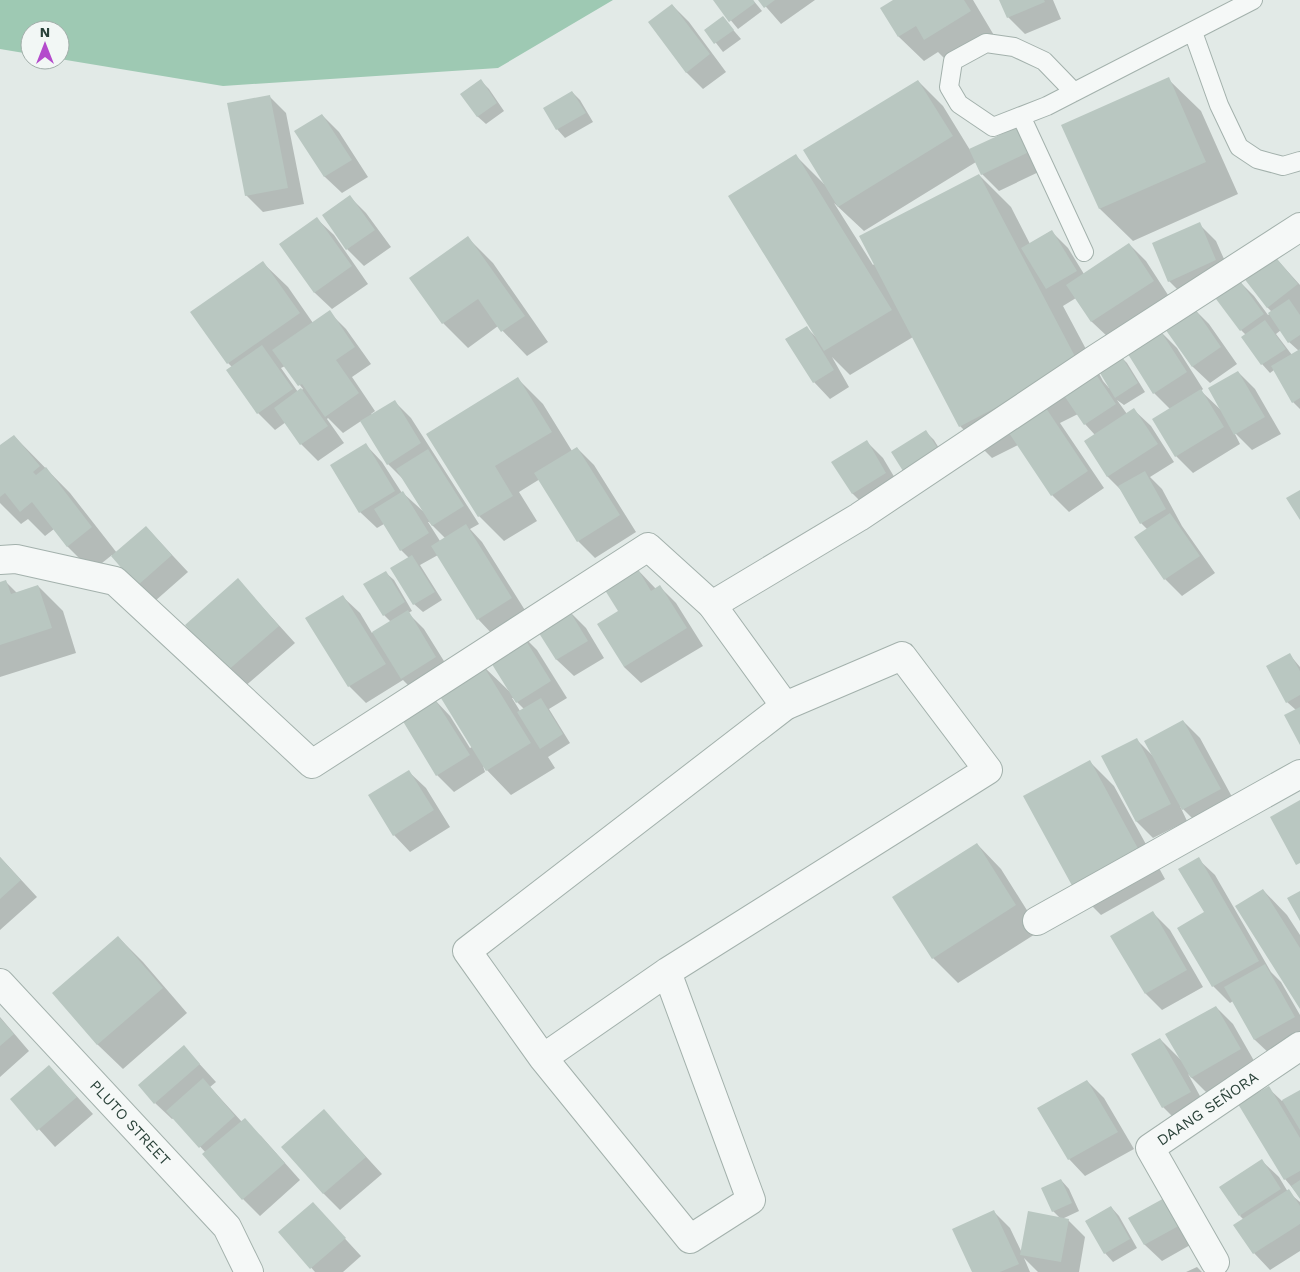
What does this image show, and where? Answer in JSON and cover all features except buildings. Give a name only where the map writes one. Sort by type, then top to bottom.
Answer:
[{"type":"street","points":[[712,605],[859,517],[1094,360],[1300,227]]},
{"type":"street","points":[[0,560],[16,559],[115,581],[312,764],[648,547],[712,605],[786,706]]},
{"type":"street","points":[[543,1058],[667,972],[988,770],[902,656],[786,706],[467,951],[543,1058],[690,1239],[751,1200],[667,972]]},
{"type":"street","points":[[1037,921],[1300,774]]},
{"type":"street","name":"PLUTO STREET","points":[[0,983],[227,1227],[249,1272]]},
{"type":"street","name":"DAANG SEÑORA","points":[[1215,1262],[1150,1148],[1300,1046]]},
{"type":"lane","points":[[1074,92],[1044,62],[1014,47],[986,43],[953,61],[949,87],[959,104],[993,127],[1047,106],[1253,0]]},
{"type":"lane","points":[[1193,32],[1220,106],[1239,147],[1257,159],[1283,166],[1300,161]]},
{"type":"lane","points":[[1021,116],[1084,252]]},
{"type":"shaded area","points":[[0,0],[613,0],[498,68],[223,86],[70,61],[70,20],[20,20],[20,52],[0,49]]}]
